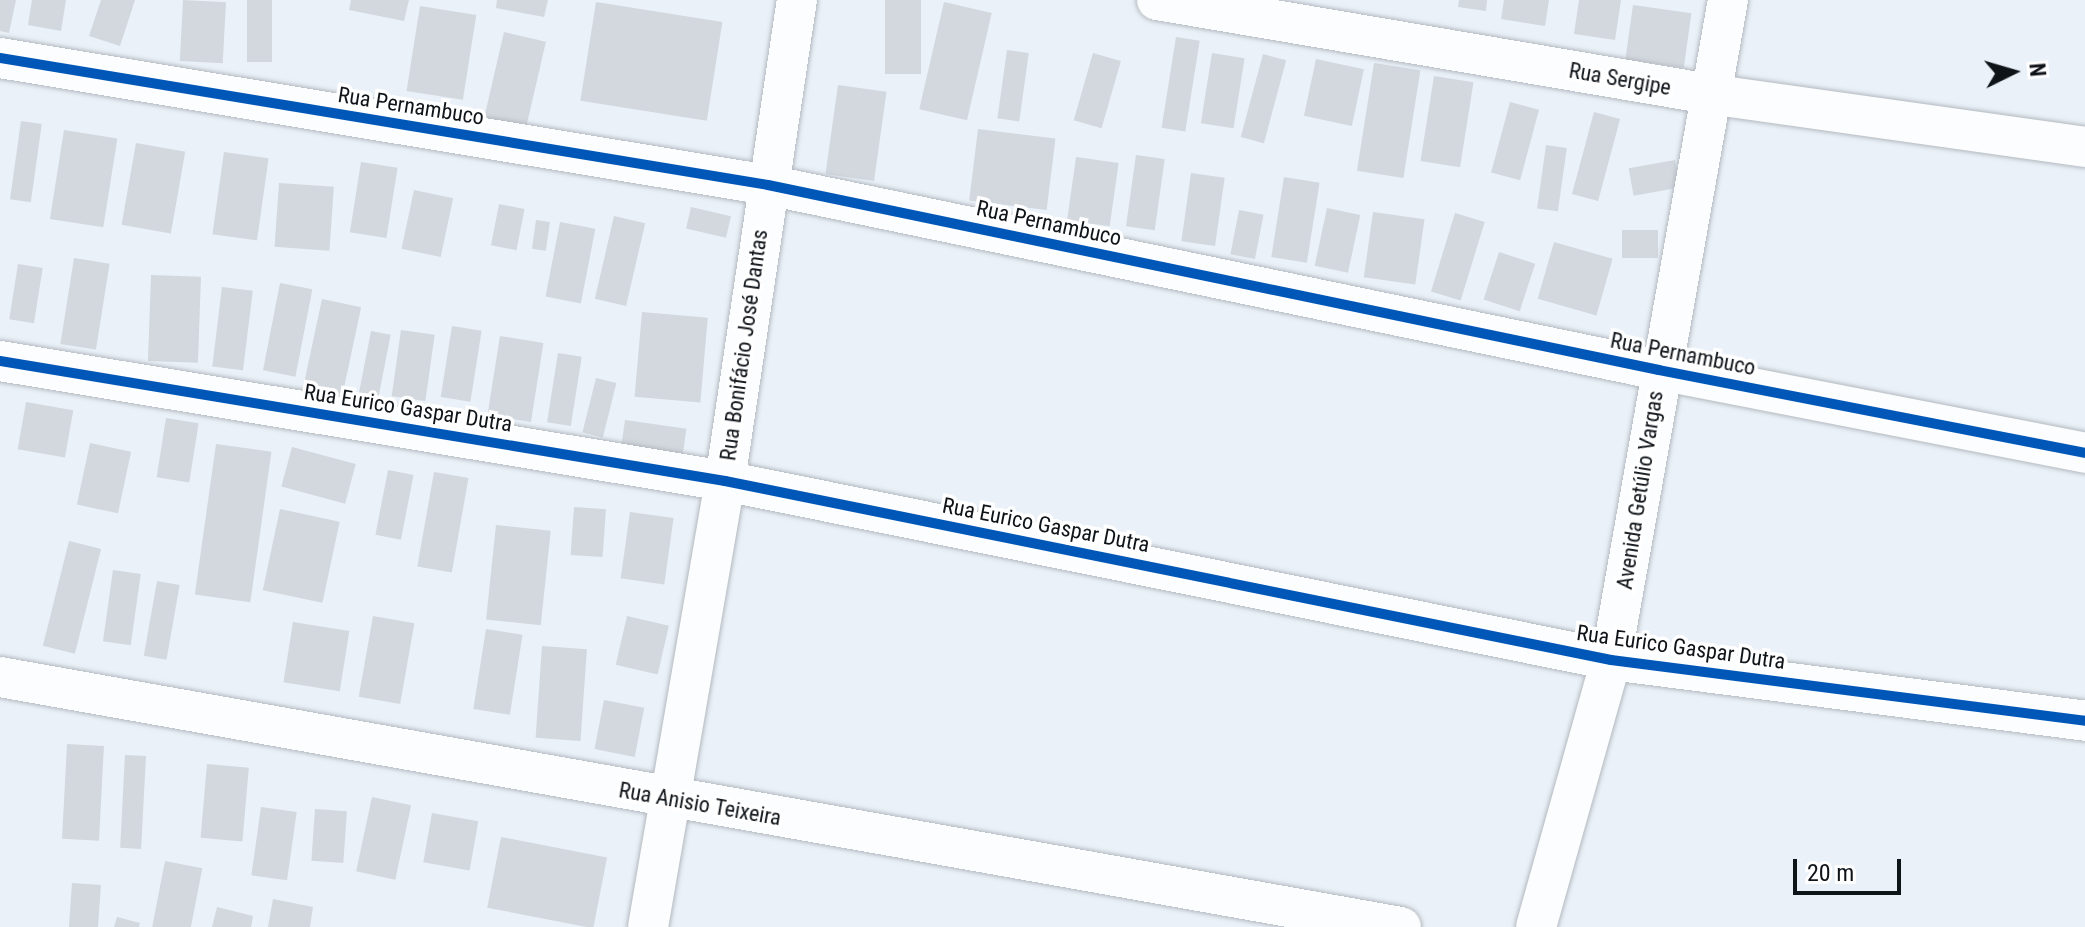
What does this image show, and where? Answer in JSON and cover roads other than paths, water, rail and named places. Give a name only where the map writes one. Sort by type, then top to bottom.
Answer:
[{"type":"street","name":"Rua Bonifácio José Dantas","points":[[648,927],[725,481],[797,0]]},
{"type":"street","name":"Rua Sergipe","points":[[1157,0],[1709,94],[2085,147]]},
{"type":"street","name":"Avenida Getúlio Vargas","points":[[1536,927],[1611,660],[1659,370],[1728,0]]},
{"type":"street","name":"Rua Pernambuco","points":[[0,58],[768,185],[1659,370],[2085,453]]},
{"type":"street","name":"Rua Eurico Gaspar Dutra","points":[[0,361],[725,481],[1611,660],[2085,721]]},
{"type":"street","name":"Rua Anisio Teixeira","points":[[0,677],[1401,927]]}]
